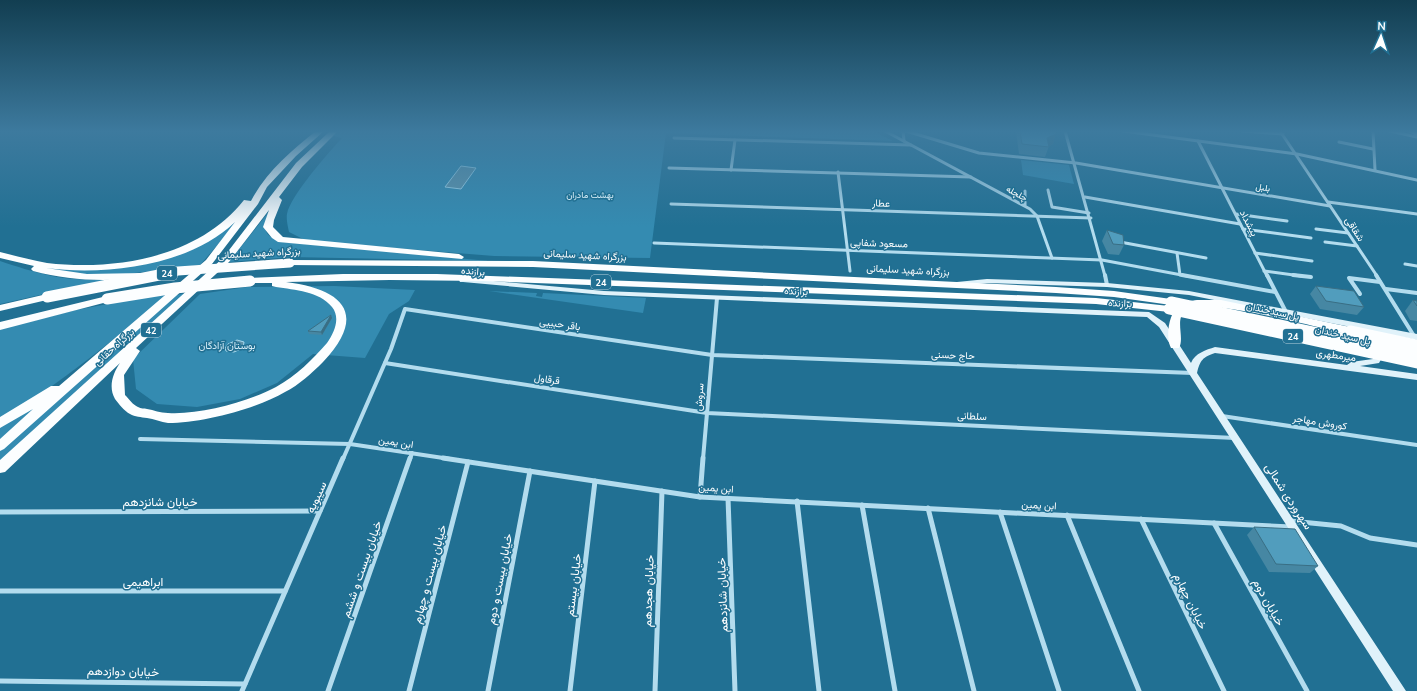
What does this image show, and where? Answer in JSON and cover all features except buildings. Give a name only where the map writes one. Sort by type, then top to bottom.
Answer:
[{"type":"highway","name":"بزرگراه حقانی","points":[[0,446],[102,354],[209,262],[255,202],[262,186],[284,163]]},
{"type":"highway","name":"بزرگراه حقانی","points":[[0,468],[36,433],[140,340],[226,260],[302,163]]},
{"type":"highway","points":[[289,180],[269,220],[268,227],[271,232],[281,240],[533,264]]},
{"type":"highway","points":[[2,256],[50,266],[87,267],[138,261],[171,254],[203,240],[224,228],[262,186]]},
{"type":"highway","points":[[2,256],[30,267],[69,278],[96,279],[178,271]]},
{"type":"highway","name":"بزرگراه شهید سلیمانی","points":[[0,308],[47,297],[178,271],[290,263],[533,264],[954,284],[1114,294],[1170,306]]},
{"type":"highway","name":"24","points":[[0,320],[107,299],[175,288],[302,277],[437,278],[1096,301],[1170,306]]},
{"type":"highway","points":[[140,340],[118,375],[119,396],[134,411],[167,418],[207,413],[244,405],[281,390],[308,370],[327,350],[339,332],[342,319],[338,306],[323,294],[304,287],[250,281]]},
{"type":"highway","points":[[0,326],[107,299]]},
{"type":"highway","points":[[1175,345],[1175,317],[1181,309],[1190,304],[1204,302],[1416,339]]},
{"type":"highway","name":"پل سیدخندان","points":[[1170,306],[1417,354]]},
{"type":"highway","name":"پل سید خندان","points":[[1170,306],[1417,363]]},
{"type":"highway","points":[[0,423],[18,413],[102,354]]},
{"type":"main road","name":"برازنده","points":[[437,278],[604,293],[1143,314],[1154,318]]},
{"type":"main road","points":[[954,284],[987,281],[1107,285],[1208,296],[1360,329],[1372,338],[1379,346],[1380,354],[1376,360],[1360,364],[1333,366]]},
{"type":"main road","name":"سهروردی شمالی","points":[[1154,318],[1162,325],[1400,691]]},
{"type":"main road","name":"میرمطهری","points":[[1193,373],[1196,361],[1204,354],[1215,350],[1417,377]]},
{"type":"street","points":[[731,170],[732,163]]},
{"type":"street","name":"چلچله","points":[[946,163],[1025,205],[1036,216],[1052,258]]},
{"type":"street","points":[[1076,163],[1102,260],[1107,285]]},
{"type":"street","name":"بلبل","points":[[1077,163],[1222,188],[1329,204],[1417,214]]},
{"type":"street","name":"پیشداد","points":[[1210,163],[1286,312]]},
{"type":"street","name":"شقاقی","points":[[1302,163],[1386,290],[1416,339]]},
{"type":"street","points":[[1342,163],[1417,180]]},
{"type":"street","points":[[1374,163],[1375,170]]},
{"type":"street","points":[[669,168],[971,177]]},
{"type":"street","points":[[838,172],[850,270]]},
{"type":"street","points":[[1025,190],[1025,205]]},
{"type":"street","points":[[1048,190],[1052,207],[1089,213]]},
{"type":"street","points":[[1085,196],[1240,224]]},
{"type":"street","name":"عطار","points":[[671,204],[1091,218]]},
{"type":"street","points":[[1236,214],[1287,221]]},
{"type":"street","points":[[1243,229],[1311,238]]},
{"type":"street","points":[[1316,230],[1348,233]]},
{"type":"street","points":[[1118,242],[1206,258]]},
{"type":"street","points":[[1325,242],[1357,246]]},
{"type":"street","name":"مسعود شفاپی","points":[[654,243],[1102,260],[1276,292]]},
{"type":"street","points":[[1177,253],[1180,275]]},
{"type":"street","points":[[1255,253],[1312,261]]},
{"type":"street","points":[[1405,264],[1417,266]]},
{"type":"street","points":[[1264,271],[1311,277]]},
{"type":"street","points":[[1360,294],[1349,278],[1380,282]]},
{"type":"street","points":[[1386,290],[1417,293]]},
{"type":"street","name":"سروش","points":[[700,497],[717,298]]},
{"type":"street","name":"باقر حبیبی","points":[[405,310],[712,354]]},
{"type":"street","name":"سیبویه","points":[[242,691],[385,364],[405,310]]},
{"type":"street","name":"حاج حسنی","points":[[712,354],[1193,373]]},
{"type":"street","name":"قرقاول","points":[[385,364],[707,413]]},
{"type":"street","name":"سلطانی","points":[[707,413],[1236,438]]},
{"type":"street","name":"کوروش مهاجر","points":[[1221,416],[1417,445]]},
{"type":"street","name":"ابن یمین","points":[[140,439],[350,444],[700,497],[1214,523],[1341,526],[1370,538],[1417,545]]},
{"type":"street","name":"خیابان بیست و ششم","points":[[328,691],[412,453]]},
{"type":"street","name":"خیابان بیست و چهارم","points":[[409,691],[468,462]]},
{"type":"street","name":"خیابان بیست و دوم","points":[[488,691],[530,471]]},
{"type":"street","name":"خیابان بیستم","points":[[570,691],[595,481]]},
{"type":"street","name":"خیابان هجدهم","points":[[655,691],[662,491]]},
{"type":"street","name":"خیابان شانزدهم","points":[[728,498],[735,691]]},
{"type":"street","points":[[797,502],[819,691]]},
{"type":"street","points":[[862,505],[895,691]]},
{"type":"street","points":[[928,508],[974,691]]},
{"type":"street","name":"خیابان شانزدهم","points":[[0,512],[320,511]]},
{"type":"street","points":[[1000,512],[1059,691]]},
{"type":"street","points":[[1067,515],[1140,691]]},
{"type":"street","name":"خیابان چهارم","points":[[1141,519],[1224,691]]},
{"type":"street","name":"خیابان دوم","points":[[1214,523],[1307,691]]},
{"type":"street","name":"ابراهیمی","points":[[0,591],[286,591]]},
{"type":"street","name":"خیابان دوازدهم","points":[[0,681],[245,684]]},
{"type":"green space","name":"بهشت مادران","points":[[320,163],[662,163],[650,258],[494,256],[307,241],[289,232],[287,214],[295,196]]},
{"type":"green space","points":[[1021,163],[1069,165],[1074,184],[1023,175]]},
{"type":"green space","points":[[255,196],[234,226],[200,265],[102,277],[70,276],[33,264],[107,267],[184,251],[243,209]]},
{"type":"green space","points":[[271,209],[266,226],[267,233],[282,242],[489,261],[290,257],[229,262]]},
{"type":"green space","points":[[0,261],[42,274],[54,276],[95,280],[111,279],[0,304]]},
{"type":"green space","name":"بوستان آزادگان","points":[[334,286],[415,290],[409,301],[389,314],[365,358],[313,354],[277,383],[240,399],[197,407],[157,404],[136,389],[133,359],[200,294],[247,287]]},
{"type":"green space","points":[[489,291],[537,293],[536,296],[542,297],[543,293],[646,298],[643,313]]},
{"type":"green space","points":[[171,292],[66,376],[0,421],[0,329],[76,310]]},
{"type":"green space","points":[[190,293],[130,344],[121,341],[175,295]]},
{"type":"green space","points":[[113,348],[122,351],[0,464],[0,450]]},
{"type":"green space","points":[[44,399],[0,443],[0,425]]},
{"type":"shaded area","points":[[461,166],[476,168],[461,189],[445,187]]},
{"type":"shaded area","points":[[237,340],[244,342],[243,348],[234,352],[226,351],[225,348],[228,344]]}]
